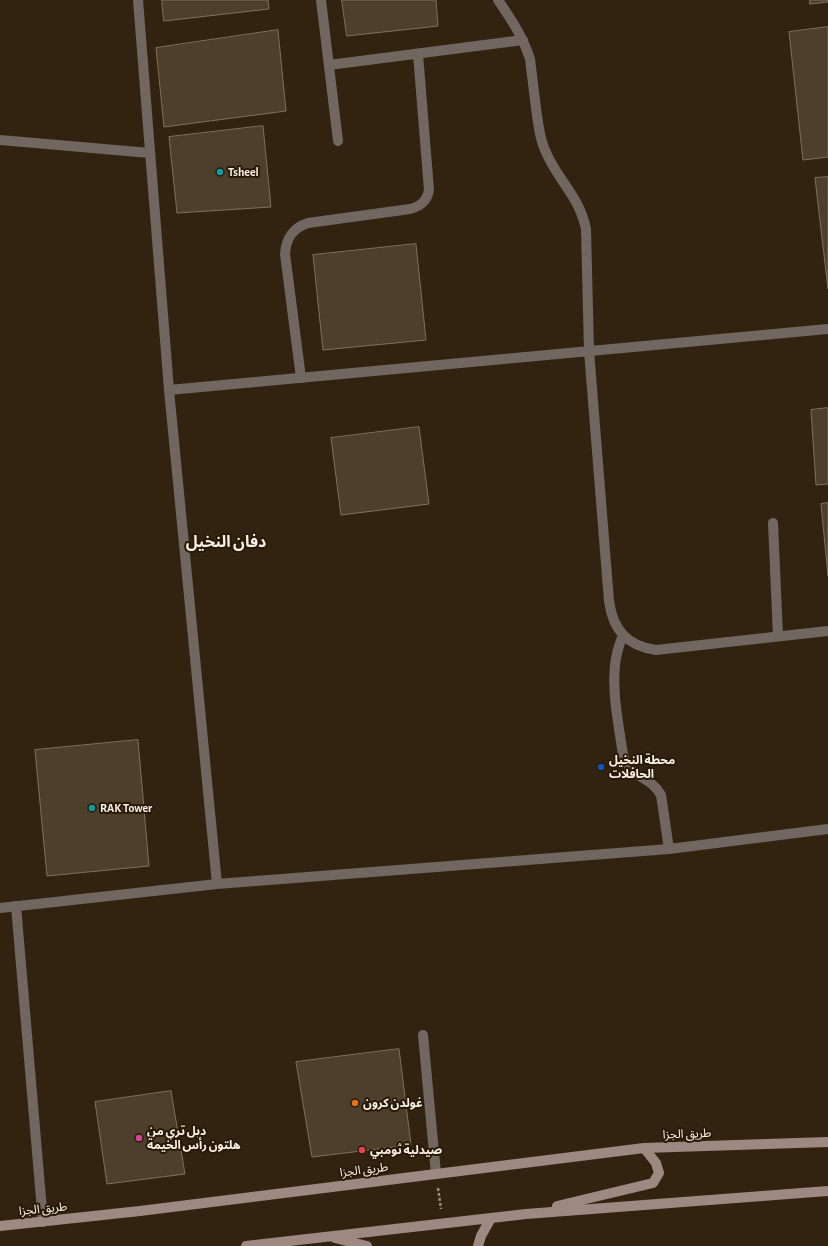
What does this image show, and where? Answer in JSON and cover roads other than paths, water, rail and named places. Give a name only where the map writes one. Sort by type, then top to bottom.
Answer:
[{"type":"main road","name":"طريق الجزا","points":[[0,1226],[644,1148],[828,1142]]},
{"type":"main road","points":[[526,1214],[653,1184],[659,1173],[656,1163],[644,1148]]},
{"type":"main road","points":[[246,1246],[526,1214],[828,1191]]},
{"type":"main road","points":[[478,1246],[481,1236],[491,1218]]},
{"type":"main road","points":[[330,1236],[367,1246]]},
{"type":"street","points":[[138,0],[169,390],[217,884]]},
{"type":"street","points":[[322,0],[338,142]]},
{"type":"street","points":[[498,0],[524,40],[530,59],[539,128],[544,149],[554,168],[577,202],[586,229],[589,351],[610,614],[615,625],[632,643],[644,648],[656,650],[828,631]]},
{"type":"street","points":[[329,65],[524,40]]},
{"type":"street","points":[[301,378],[285,254],[287,240],[295,229],[308,223],[410,209],[421,205],[425,201],[429,190],[418,54]]},
{"type":"street","points":[[0,140],[150,153]]},
{"type":"street","points":[[169,390],[828,329]]},
{"type":"street","points":[[773,523],[778,636]]},
{"type":"street","points":[[623,635],[616,657],[614,680],[623,755],[625,763],[630,770],[651,782],[661,795],[669,849]]},
{"type":"street","points":[[0,908],[217,884],[669,849],[828,829]]},
{"type":"street","points":[[16,906],[43,1222]]},
{"type":"street","points":[[423,1035],[436,1174]]},
{"type":"place","name":"Tsheel","points":[[220,172]]},
{"type":"place","name":"محطة النخيل الحافلات","points":[[601,767]]},
{"type":"place","name":"RAK Tower","points":[[92,808]]},
{"type":"place","name":"غولدن كرون","points":[[355,1103]]},
{"type":"place","name":"دبل تري من هلتون رأس الخيمة","points":[[139,1138]]},
{"type":"place","name":"صيدلية ثومبي","points":[[362,1150]]},
{"type":"district","name":"دفان النخيل","points":[[226,542]]}]
